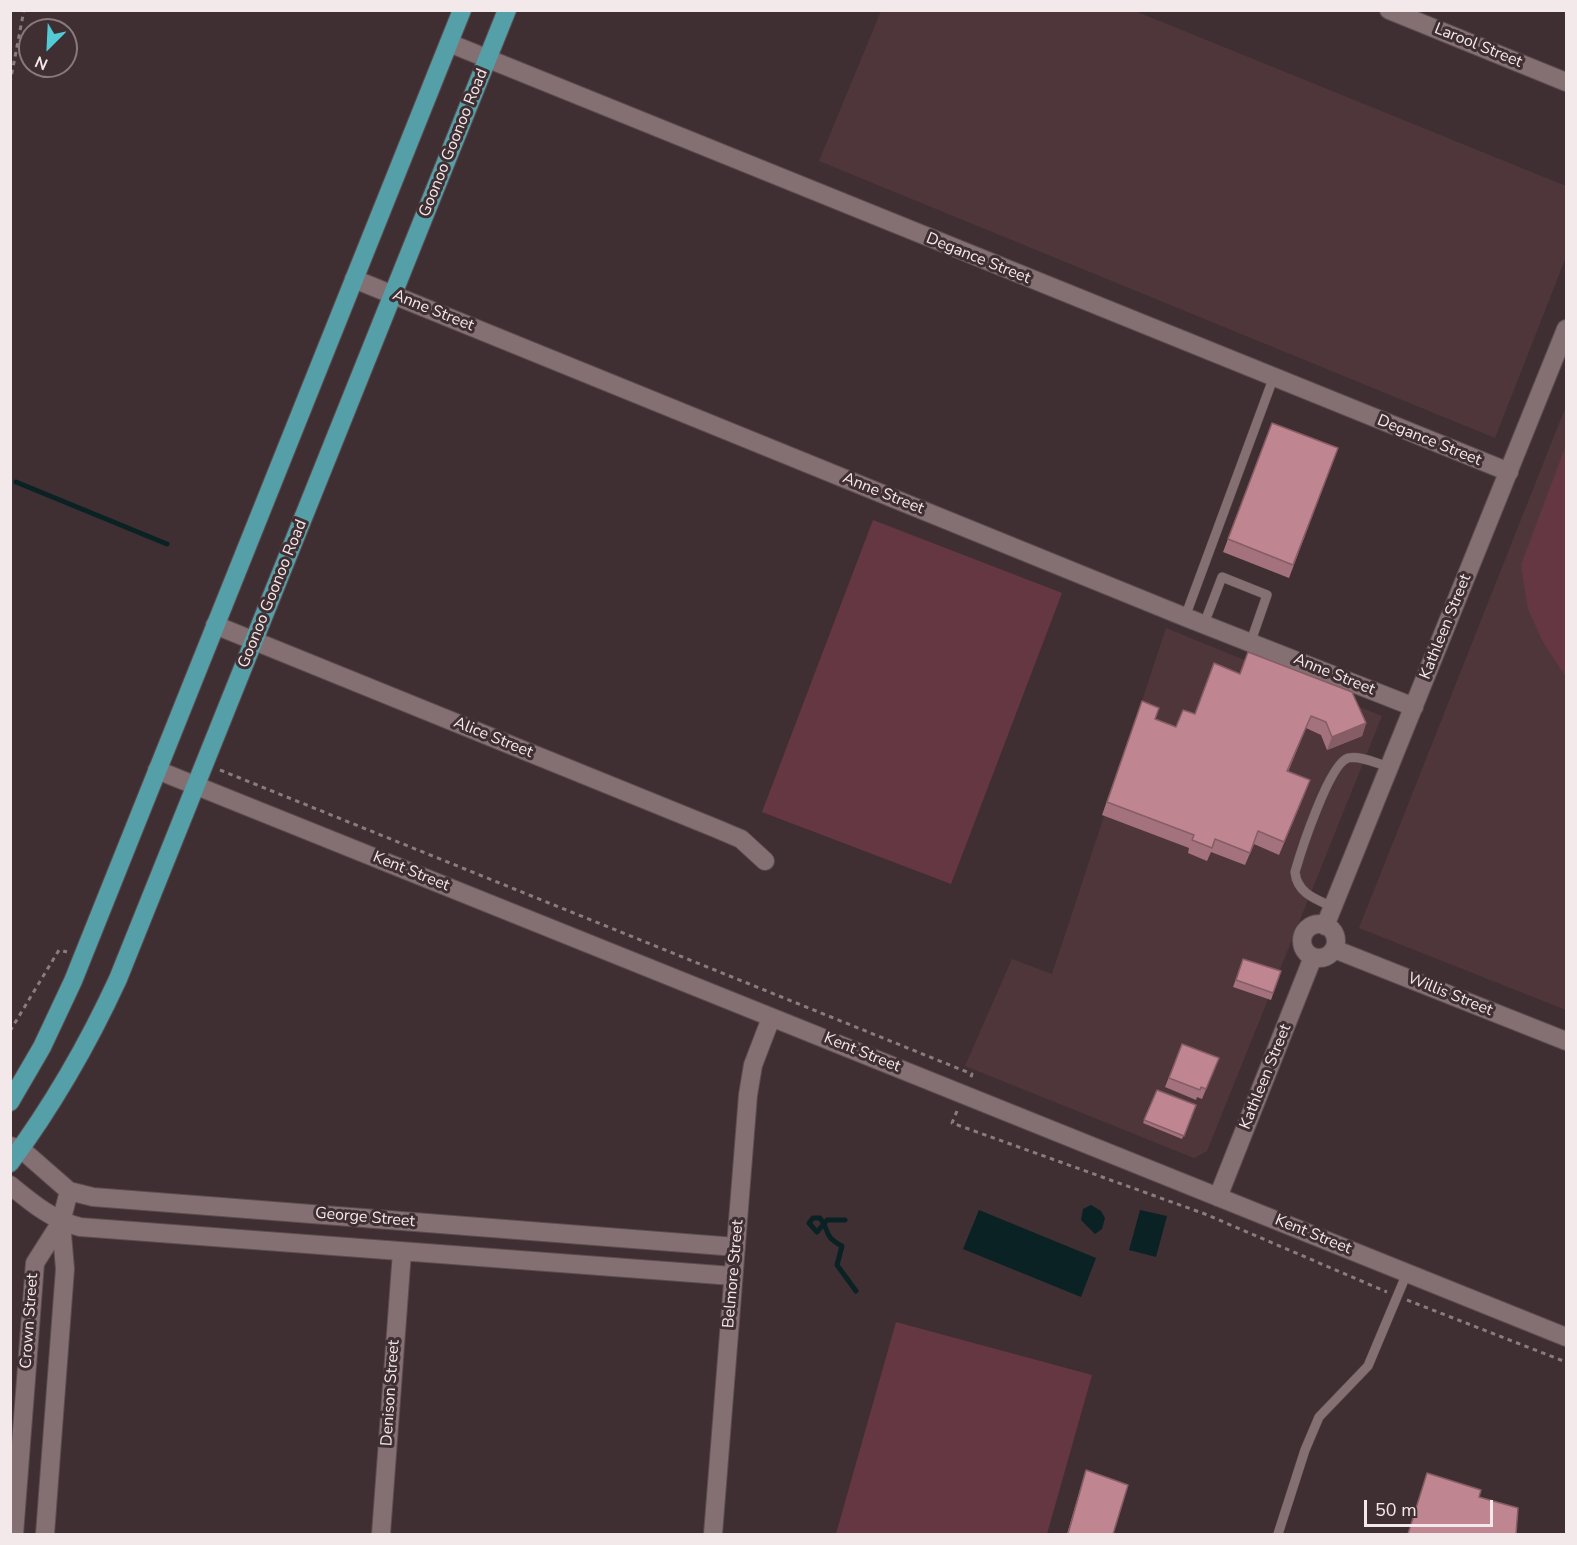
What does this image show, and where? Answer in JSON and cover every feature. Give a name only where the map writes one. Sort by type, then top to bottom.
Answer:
[{"type":"main road","points":[[10,1102],[42,1047],[82,957],[462,10]]},
{"type":"main road","name":"Goonoo Goonoo Road","points":[[14,1153],[91,1036],[118,979],[507,10]]},
{"type":"street","name":"Larool Street","points":[[1389,10],[1566,82]]},
{"type":"street","name":"Degance Street","points":[[449,43],[1274,379],[1509,472]]},
{"type":"street","name":"Anne Street","points":[[354,279],[1185,617],[1251,641],[1414,707]]},
{"type":"street","name":"Kathleen Street","points":[[1325,926],[1566,329]]},
{"type":"street","name":"Alice Street","points":[[215,625],[741,839],[765,861]]},
{"type":"street","name":"Kent Street","points":[[157,770],[1566,1337]]},
{"type":"street","points":[[1313,925],[1325,926],[1335,938],[1334,949],[1323,958],[1313,957],[1305,952],[1302,938],[1308,928],[1313,925]]},
{"type":"street","name":"Willis Street","points":[[1334,949],[1566,1041]]},
{"type":"street","name":"Kathleen Street","points":[[1218,1197],[1313,957]]},
{"type":"street","name":"Belmore Street","points":[[713,1534],[750,1080],[771,1018]]},
{"type":"street","name":"George Street","points":[[14,1153],[69,1191],[93,1197],[736,1247]]},
{"type":"street","name":"George Street","points":[[10,1185],[61,1222],[80,1227],[733,1276]]},
{"type":"street","name":"Crown Street","points":[[14,1534],[34,1263],[61,1222],[69,1191]]},
{"type":"street","name":"Crown Street","points":[[45,1534],[65,1269],[61,1222]]},
{"type":"street","name":"Denison Street","points":[[381,1534],[402,1252]]},
{"type":"lane","points":[[1185,617],[1274,379]]},
{"type":"lane","points":[[1204,624],[1222,577],[1267,595],[1251,641]]},
{"type":"lane","points":[[1333,907],[1301,889],[1295,872],[1330,781],[1340,763],[1348,758],[1358,758],[1390,767]]},
{"type":"lane","points":[[1278,1534],[1305,1450],[1319,1417],[1368,1366],[1407,1272]]},
{"type":"path","points":[[10,83],[24,10]]},
{"type":"path","points":[[205,764],[972,1074]]},
{"type":"path","points":[[10,1031],[58,950],[82,957]]},
{"type":"path","points":[[964,1094],[952,1123],[1205,1214],[1397,1296],[1566,1362]]},
{"type":"shaded area","points":[[881,11],[1135,11],[1566,186],[1566,257],[1495,438],[819,161]]},
{"type":"shaded area","points":[[1566,406],[1566,1010],[1359,928]]},
{"type":"shaded area","points":[[1566,445],[1566,677],[1543,642],[1528,609],[1521,565]]},
{"type":"shaded area","points":[[873,520],[1062,593],[951,884],[762,812]]},
{"type":"shaded area","points":[[1166,628],[1382,716],[1207,1151],[1194,1158],[965,1066],[1012,959],[1052,974]]},
{"type":"shaded area","points":[[896,1322],[1092,1375],[1047,1534],[836,1534]]},
{"type":"water","points":[[1091,1205],[1101,1211],[1105,1218],[1102,1229],[1095,1234],[1081,1220],[1083,1209]]},
{"type":"water","points":[[979,1210],[1096,1258],[1081,1297],[963,1249]]},
{"type":"water","points":[[1140,1210],[1167,1216],[1156,1257],[1129,1250]]},
{"type":"building","points":[[1272,423],[1338,448],[1293,565],[1228,539]]},
{"type":"building","points":[[1248,652],[1352,692],[1366,723],[1332,737],[1326,722],[1311,716],[1287,771],[1310,780],[1284,842],[1258,831],[1250,853],[1215,839],[1212,848],[1192,840],[1194,835],[1107,802],[1142,701],[1159,708],[1155,719],[1176,727],[1183,710],[1195,714],[1214,663],[1240,674]]},
{"type":"building","points":[[1243,959],[1281,971],[1273,993],[1236,980]]},
{"type":"building","points":[[1182,1044],[1219,1058],[1206,1089],[1201,1087],[1200,1090],[1169,1078]]},
{"type":"building","points":[[1157,1090],[1196,1105],[1184,1136],[1144,1120]]},
{"type":"building","points":[[1086,1470],[1128,1485],[1113,1534],[1068,1534]]},
{"type":"building","points":[[1427,1473],[1481,1490],[1479,1497],[1518,1508],[1516,1534],[1408,1534]]},
{"type":"waterway","points":[[16,482],[167,544]]},
{"type":"waterway","points":[[845,1220],[827,1220],[817,1232],[809,1223],[813,1218],[820,1218],[823,1223],[825,1227],[828,1233],[829,1236],[842,1246],[837,1265],[856,1291]]}]
